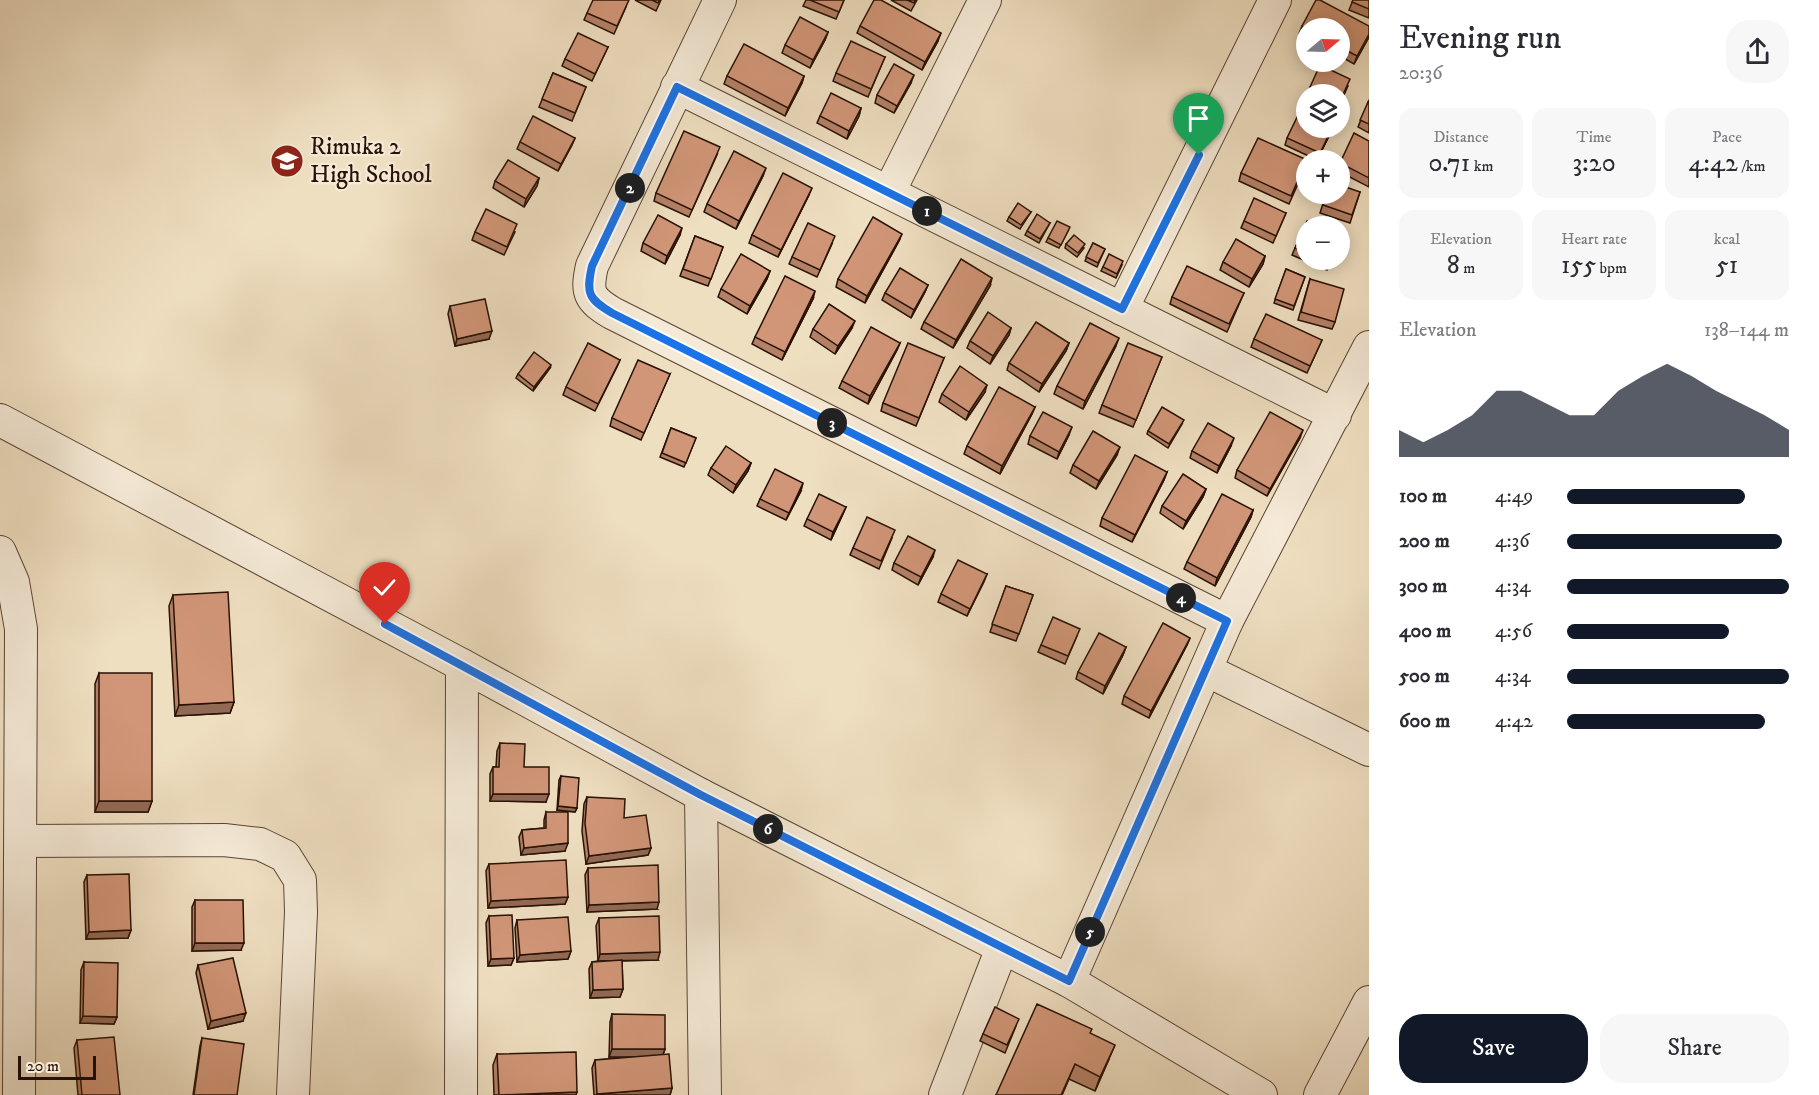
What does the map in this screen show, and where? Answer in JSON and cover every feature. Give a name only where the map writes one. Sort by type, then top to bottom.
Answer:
[{"type":"street","points":[[720,0],[592,266],[588,288],[592,300],[612,313],[1227,621]]},
{"type":"street","points":[[890,192],[985,0]]},
{"type":"street","points":[[1122,309],[1275,0]]},
{"type":"street","points":[[677,87],[1335,415]]},
{"type":"street","points":[[1069,981],[1227,621],[1369,347]]},
{"type":"street","points":[[0,420],[462,664],[701,795],[1069,981],[1261,1095]]},
{"type":"street","points":[[0,552],[13,582],[21,629],[19,1095]]},
{"type":"street","points":[[461,1095],[462,664]]},
{"type":"street","points":[[1206,670],[1369,750]]},
{"type":"street","points":[[701,795],[705,1095]]},
{"type":"street","points":[[21,841],[224,840],[260,844],[285,856],[300,880],[301,912],[293,1095]]},
{"type":"street","points":[[945,1095],[1002,948]]},
{"type":"street","points":[[1320,1095],[1369,1002]]},
{"type":"building","points":[[593,0],[629,0],[617,26],[587,13]]},
{"type":"building","points":[[810,0],[844,0],[839,12]]},
{"type":"building","points":[[874,0],[881,0],[941,33],[925,62],[860,26]]},
{"type":"building","points":[[1316,0],[1320,0],[1369,26],[1369,34],[1357,56],[1350,52],[1350,18],[1306,18]]},
{"type":"building","points":[[1353,0],[1369,0],[1369,9],[1352,2]]},
{"type":"building","points":[[800,17],[828,32],[813,60],[785,45]]},
{"type":"building","points":[[578,33],[608,47],[595,74],[565,59]]},
{"type":"building","points":[[851,41],[885,57],[871,89],[836,73]]},
{"type":"building","points":[[744,44],[804,76],[788,108],[727,76]]},
{"type":"building","points":[[894,64],[914,75],[897,106],[877,95]]},
{"type":"building","points":[[1317,72],[1335,72],[1350,79],[1348,84],[1311,84]]},
{"type":"building","points":[[553,73],[586,87],[575,113],[542,99]]},
{"type":"building","points":[[831,93],[861,108],[849,131],[820,116]]},
{"type":"building","points":[[1369,100],[1369,124],[1360,120]]},
{"type":"building","points":[[533,116],[575,138],[561,164],[520,142]]},
{"type":"building","points":[[1296,119],[1296,138],[1327,138],[1321,150],[1313,150],[1287,138]]},
{"type":"building","points":[[684,131],[720,147],[692,210],[656,193]]},
{"type":"building","points":[[1354,133],[1369,141],[1369,178],[1350,168],[1350,150],[1346,150]]},
{"type":"building","points":[[1258,138],[1296,155],[1296,185],[1291,196],[1241,173]]},
{"type":"building","points":[[734,151],[766,168],[739,221],[707,204]]},
{"type":"building","points":[[508,160],[539,178],[526,199],[495,181]]},
{"type":"building","points":[[783,173],[812,188],[781,250],[752,235]]},
{"type":"building","points":[[1350,188],[1360,192],[1352,215],[1323,205],[1350,204]]},
{"type":"building","points":[[1254,198],[1286,213],[1276,236],[1244,221]]},
{"type":"building","points":[[1018,203],[1031,212],[1021,225],[1009,217]]},
{"type":"building","points":[[486,209],[517,224],[507,247],[475,232]]},
{"type":"building","points":[[1037,214],[1050,223],[1040,239],[1027,231]]},
{"type":"building","points":[[658,215],[682,228],[667,256],[643,243]]},
{"type":"building","points":[[873,217],[902,234],[867,296],[838,279]]},
{"type":"building","points":[[1057,221],[1070,227],[1061,245],[1048,238]]},
{"type":"building","points":[[808,223],[835,236],[820,270],[792,257]]},
{"type":"building","points":[[1074,235],[1085,244],[1078,253],[1066,244]]},
{"type":"building","points":[[695,236],[723,247],[711,279],[683,269]]},
{"type":"building","points":[[1236,239],[1265,256],[1252,279],[1223,262]]},
{"type":"building","points":[[1093,243],[1105,249],[1098,263],[1086,257]]},
{"type":"building","points":[[741,254],[770,271],[750,306],[721,289]]},
{"type":"building","points":[[1109,254],[1123,261],[1117,274],[1103,267]]},
{"type":"building","points":[[961,259],[992,278],[956,340],[924,322]]},
{"type":"building","points":[[1187,266],[1244,293],[1229,324],[1172,297]]},
{"type":"building","points":[[900,268],[928,285],[914,310],[885,293]]},
{"type":"building","points":[[1286,269],[1305,277],[1294,306],[1275,299]]},
{"type":"building","points":[[785,276],[815,291],[785,352],[755,337]]},
{"type":"building","points":[[1310,279],[1344,289],[1335,322],[1301,312]]},
{"type":"building","points":[[485,299],[492,331],[457,339],[450,306]]},
{"type":"building","points":[[829,304],[855,321],[838,346],[813,329]]},
{"type":"building","points":[[988,312],[1011,328],[993,356],[970,341]]},
{"type":"building","points":[[1266,314],[1322,340],[1310,366],[1254,339]]},
{"type":"building","points":[[1036,322],[1069,343],[1042,384],[1009,363]]},
{"type":"building","points":[[1090,323],[1119,338],[1085,401],[1057,386]]},
{"type":"building","points":[[871,327],[900,343],[870,396],[842,381]]},
{"type":"building","points":[[588,343],[620,360],[598,404],[566,387]]},
{"type":"building","points":[[908,343],[944,358],[919,418],[883,403]]},
{"type":"building","points":[[1128,343],[1162,357],[1136,420],[1102,405]]},
{"type":"building","points":[[534,352],[551,365],[534,387],[518,374]]},
{"type":"building","points":[[638,360],[670,374],[644,433],[612,418]]},
{"type":"building","points":[[960,366],[987,385],[969,412],[942,394]]},
{"type":"building","points":[[999,387],[1035,407],[1002,466],[967,446]]},
{"type":"building","points":[[1162,407],[1184,420],[1169,444],[1148,431]]},
{"type":"building","points":[[1043,412],[1072,427],[1059,452],[1030,436]]},
{"type":"building","points":[[1270,412],[1303,430],[1270,489],[1237,470]]},
{"type":"building","points":[[1208,423],[1234,438],[1219,466],[1192,451]]},
{"type":"building","points":[[671,428],[696,438],[686,463],[662,453]]},
{"type":"building","points":[[1093,431],[1120,447],[1099,481],[1073,465]]},
{"type":"building","points":[[726,446],[751,463],[736,485],[711,468]]},
{"type":"building","points":[[1135,455],[1167,472],[1135,535],[1102,518]]},
{"type":"building","points":[[775,469],[803,483],[789,513],[760,499]]},
{"type":"building","points":[[1183,474],[1206,489],[1186,521],[1162,506]]},
{"type":"building","points":[[819,494],[846,507],[833,532],[807,519]]},
{"type":"building","points":[[1222,494],[1253,510],[1217,578],[1187,562]]},
{"type":"building","points":[[867,517],[895,530],[881,561],[853,548]]},
{"type":"building","points":[[908,536],[935,550],[921,577],[894,563]]},
{"type":"building","points":[[958,560],[987,574],[970,609],[941,594]]},
{"type":"building","points":[[1006,586],[1033,595],[1019,634],[992,624]]},
{"type":"building","points":[[228,592],[234,702],[179,705],[173,595]]},
{"type":"building","points":[[1053,617],[1080,629],[1068,656],[1041,645]]},
{"type":"building","points":[[1163,623],[1190,638],[1151,711],[1124,696]]},
{"type":"building","points":[[1099,633],[1126,647],[1105,686],[1078,672]]},
{"type":"building","points":[[99,673],[152,673],[152,801],[99,801]]},
{"type":"building","points":[[500,743],[525,744],[524,767],[549,767],[549,794],[493,794],[493,767],[499,767]]},
{"type":"building","points":[[561,776],[579,778],[577,808],[558,806]]},
{"type":"building","points":[[587,797],[625,799],[624,818],[646,815],[651,848],[589,856],[585,823]]},
{"type":"building","points":[[546,812],[568,812],[568,843],[524,848],[522,830],[546,828]]},
{"type":"building","points":[[566,860],[568,897],[491,901],[489,864]]},
{"type":"building","points":[[658,865],[659,902],[589,905],[588,868]]},
{"type":"building","points":[[129,874],[131,930],[89,932],[87,875]]},
{"type":"building","points":[[195,900],[243,900],[244,943],[195,943]]},
{"type":"building","points":[[512,915],[514,958],[491,959],[489,916]]},
{"type":"building","points":[[659,916],[660,952],[600,954],[599,918]]},
{"type":"building","points":[[568,917],[571,951],[520,955],[517,920]]},
{"type":"building","points":[[233,958],[246,1013],[211,1021],[198,965]]},
{"type":"building","points":[[622,960],[623,989],[593,990],[592,962]]},
{"type":"building","points":[[84,962],[118,963],[117,1017],[83,1016]]},
{"type":"building","points":[[1037,1004],[1092,1029],[1090,1033],[1115,1045],[1100,1077],[1075,1064],[1061,1095],[996,1095]]},
{"type":"building","points":[[995,1007],[1019,1019],[1007,1045],[983,1034]]},
{"type":"building","points":[[612,1014],[665,1015],[665,1049],[612,1049]]},
{"type":"building","points":[[114,1037],[120,1095],[82,1095],[77,1040]]},
{"type":"building","points":[[202,1038],[244,1044],[237,1095],[194,1095]]},
{"type":"building","points":[[576,1052],[577,1092],[499,1095],[497,1054]]},
{"type":"building","points":[[669,1054],[672,1088],[597,1094],[595,1060]]},
{"type":"place","name":"Rimuka 2 High School","points":[[287,161]]},
{"type":"route","points":[[385,624],[701,795],[1069,981],[1227,621],[612,313],[592,300],[588,288],[592,266],[677,87],[1122,309],[1199,155]]}]
